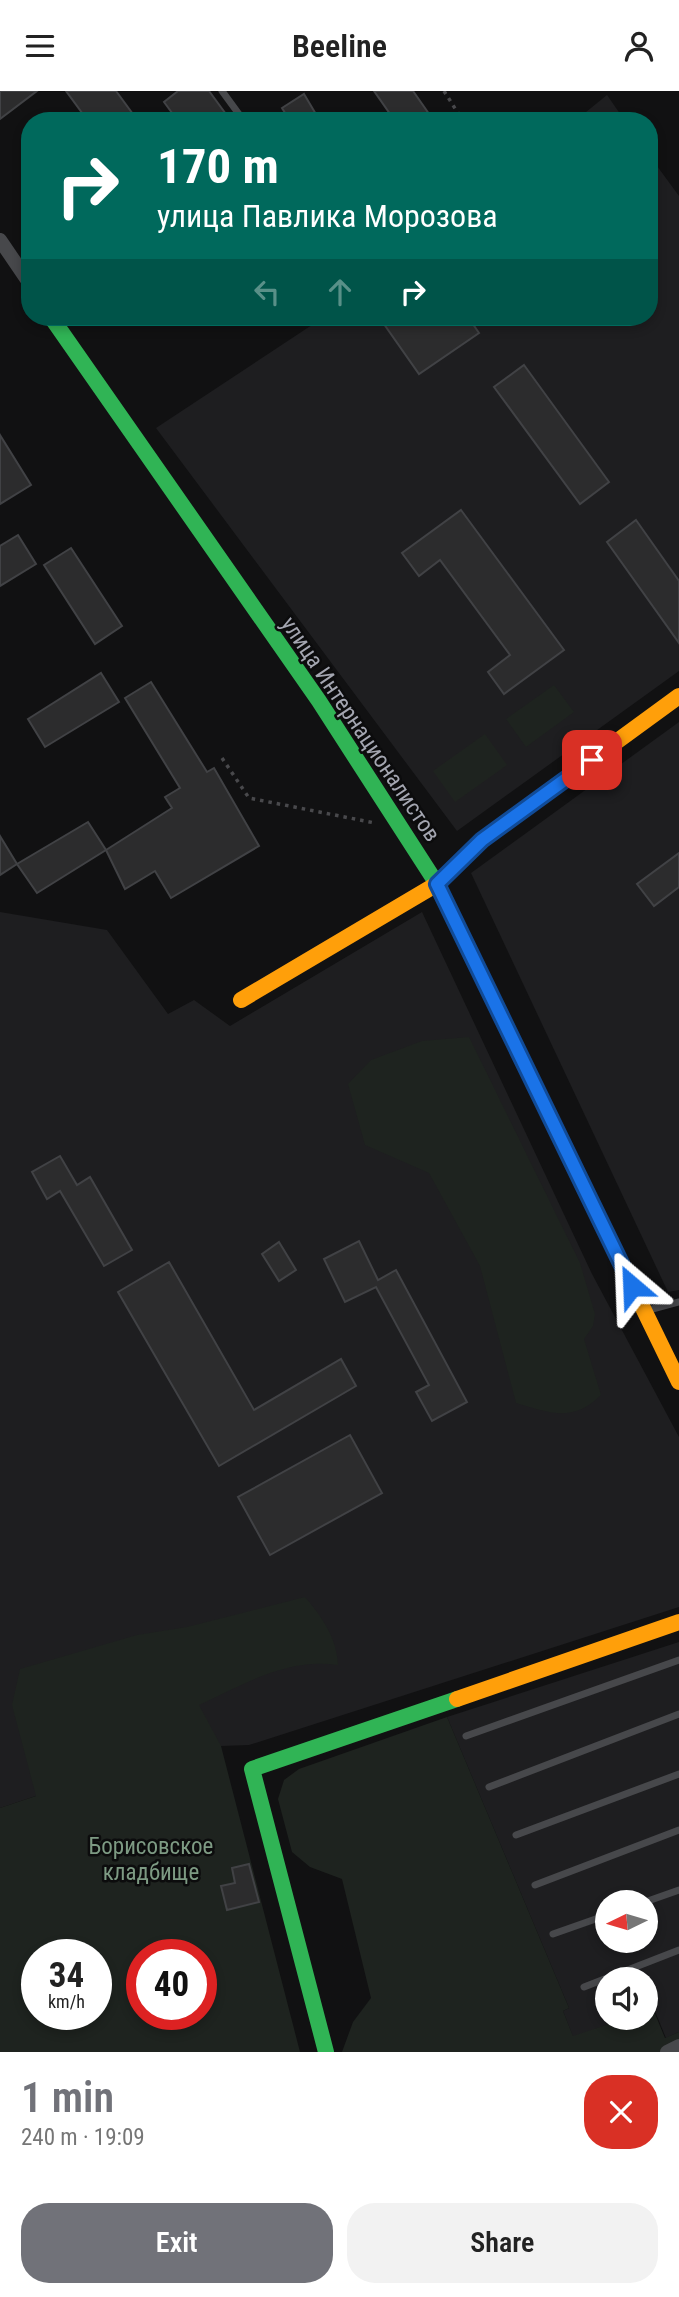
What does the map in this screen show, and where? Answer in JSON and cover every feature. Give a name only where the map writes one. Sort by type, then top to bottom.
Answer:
[{"type":"street","points":[[0,240],[21,271]]},
{"type":"street","name":"улица Интернационалистов","points":[[57,326],[319,701],[437,884],[679,1382]]},
{"type":"street","points":[[242,1000],[437,884],[482,840],[679,696]]},
{"type":"street","points":[[326,2052],[252,1769],[679,1622]]},
{"type":"street","points":[[667,2052],[679,2046]]},
{"type":"lane","points":[[222,91],[237,112]]},
{"type":"lane","points":[[644,1311],[679,1302]]},
{"type":"lane","points":[[466,1736],[679,1660]]},
{"type":"lane","points":[[489,1787],[679,1714]]},
{"type":"lane","points":[[516,1835],[679,1774]]},
{"type":"lane","points":[[536,1885],[679,1830]]},
{"type":"lane","points":[[658,1897],[679,1890]]},
{"type":"lane","points":[[553,1934],[595,1919]]},
{"type":"lane","points":[[584,1987],[679,1950]]},
{"type":"path","points":[[444,91],[458,112]]},
{"type":"path","points":[[222,758],[249,798],[400,828]]},
{"type":"shaded area","points":[[607,95],[619,112],[586,112]]},
{"type":"shaded area","points":[[658,167],[679,196],[679,671],[457,831],[156,428],[310,326],[658,326]]},
{"type":"shaded area","points":[[679,722],[679,1290],[668,1292],[471,873]]},
{"type":"shaded area","points":[[0,912],[107,930],[168,1014],[194,1000],[230,1026],[422,912],[592,1274],[679,1437],[679,1607],[249,1745],[221,1746],[140,1761],[0,1808]]},
{"type":"shaded area","points":[[679,1642],[679,2032],[666,2038],[658,2019],[658,1967],[595,1967],[595,2029],[573,2037],[563,2011],[569,2008],[447,1717]]},
{"type":"green space","points":[[554,685],[574,712],[526,747],[506,719]]},
{"type":"green space","points":[[485,734],[507,765],[455,802],[433,771]]},
{"type":"green space","points":[[469,1037],[580,1263],[595,1314],[593,1326],[584,1339],[601,1395],[591,1404],[571,1412],[550,1412],[516,1403],[480,1266],[429,1173],[365,1145],[348,1084],[371,1060],[422,1041]]},
{"type":"green space","name":"Борисовское кладбище","points":[[305,1597],[332,1637],[338,1665],[301,1665],[283,1669],[249,1681],[199,1705],[221,1746],[300,2052],[0,2052],[0,1808],[36,1796],[12,1705],[20,1669],[137,1635],[187,1627]]},
{"type":"green space","points":[[447,1717],[569,2008],[563,2011],[573,2036],[595,2029],[658,2030],[658,2021],[665,2038],[679,2032],[679,2052],[342,2052],[353,2022],[371,1998],[342,1879],[310,1867],[292,1852],[278,1799],[284,1780],[299,1769]]},
{"type":"building","points":[[0,91],[37,91],[0,119]]},
{"type":"building","points":[[66,91],[116,91],[131,112],[81,112]]},
{"type":"building","points":[[178,91],[209,91],[224,112],[171,112],[164,102]]},
{"type":"building","points":[[374,91],[413,91],[428,112],[389,112]]},
{"type":"building","points":[[304,94],[315,112],[284,112],[282,108]]},
{"type":"building","points":[[385,326],[474,326],[479,333],[419,374]]},
{"type":"building","points":[[524,365],[609,482],[580,504],[494,387]]},
{"type":"building","points":[[0,435],[31,485],[0,504]]},
{"type":"building","points":[[461,510],[564,650],[504,694],[488,672],[510,655],[440,560],[419,576],[402,553]]},
{"type":"building","points":[[636,520],[679,581],[679,643],[607,542]]},
{"type":"building","points":[[18,535],[36,564],[0,586],[0,546]]},
{"type":"building","points":[[71,548],[122,626],[95,644],[44,565]]},
{"type":"building","points":[[101,673],[119,702],[45,747],[28,719]]},
{"type":"building","points":[[151,682],[207,772],[214,768],[259,846],[171,898],[155,871],[125,889],[106,850],[172,808],[165,797],[180,788],[125,698]]},
{"type":"building","points":[[88,822],[106,850],[37,893],[17,864]]},
{"type":"building","points":[[0,836],[17,864],[0,875]]},
{"type":"building","points":[[679,853],[679,887],[654,906],[637,884]]},
{"type":"building","points":[[60,1156],[77,1185],[90,1177],[132,1250],[104,1266],[60,1191],[47,1199],[32,1172]]},
{"type":"building","points":[[359,1241],[378,1280],[396,1270],[467,1402],[432,1421],[416,1392],[429,1385],[376,1287],[345,1302],[324,1259]]},
{"type":"building","points":[[279,1242],[296,1270],[279,1281],[262,1254]]},
{"type":"building","points":[[169,1262],[254,1410],[341,1359],[356,1386],[219,1466],[118,1292]]},
{"type":"building","points":[[350,1435],[382,1493],[270,1555],[238,1497]]},
{"type":"building","points":[[249,1864],[259,1902],[227,1910],[221,1886],[235,1883],[232,1868]]},
{"type":"traffic: fast","points":[[57,326],[319,701],[437,884],[548,1113]]},
{"type":"traffic: fast","points":[[326,2052],[252,1769],[457,1699]]},
{"type":"traffic: slow","points":[[241,1000],[437,884],[482,840],[679,696]]},
{"type":"traffic: slow","points":[[548,1113],[679,1382]]},
{"type":"traffic: slow","points":[[457,1699],[679,1622]]},
{"type":"route","points":[[592,760],[482,840],[437,884],[632,1286]]}]
